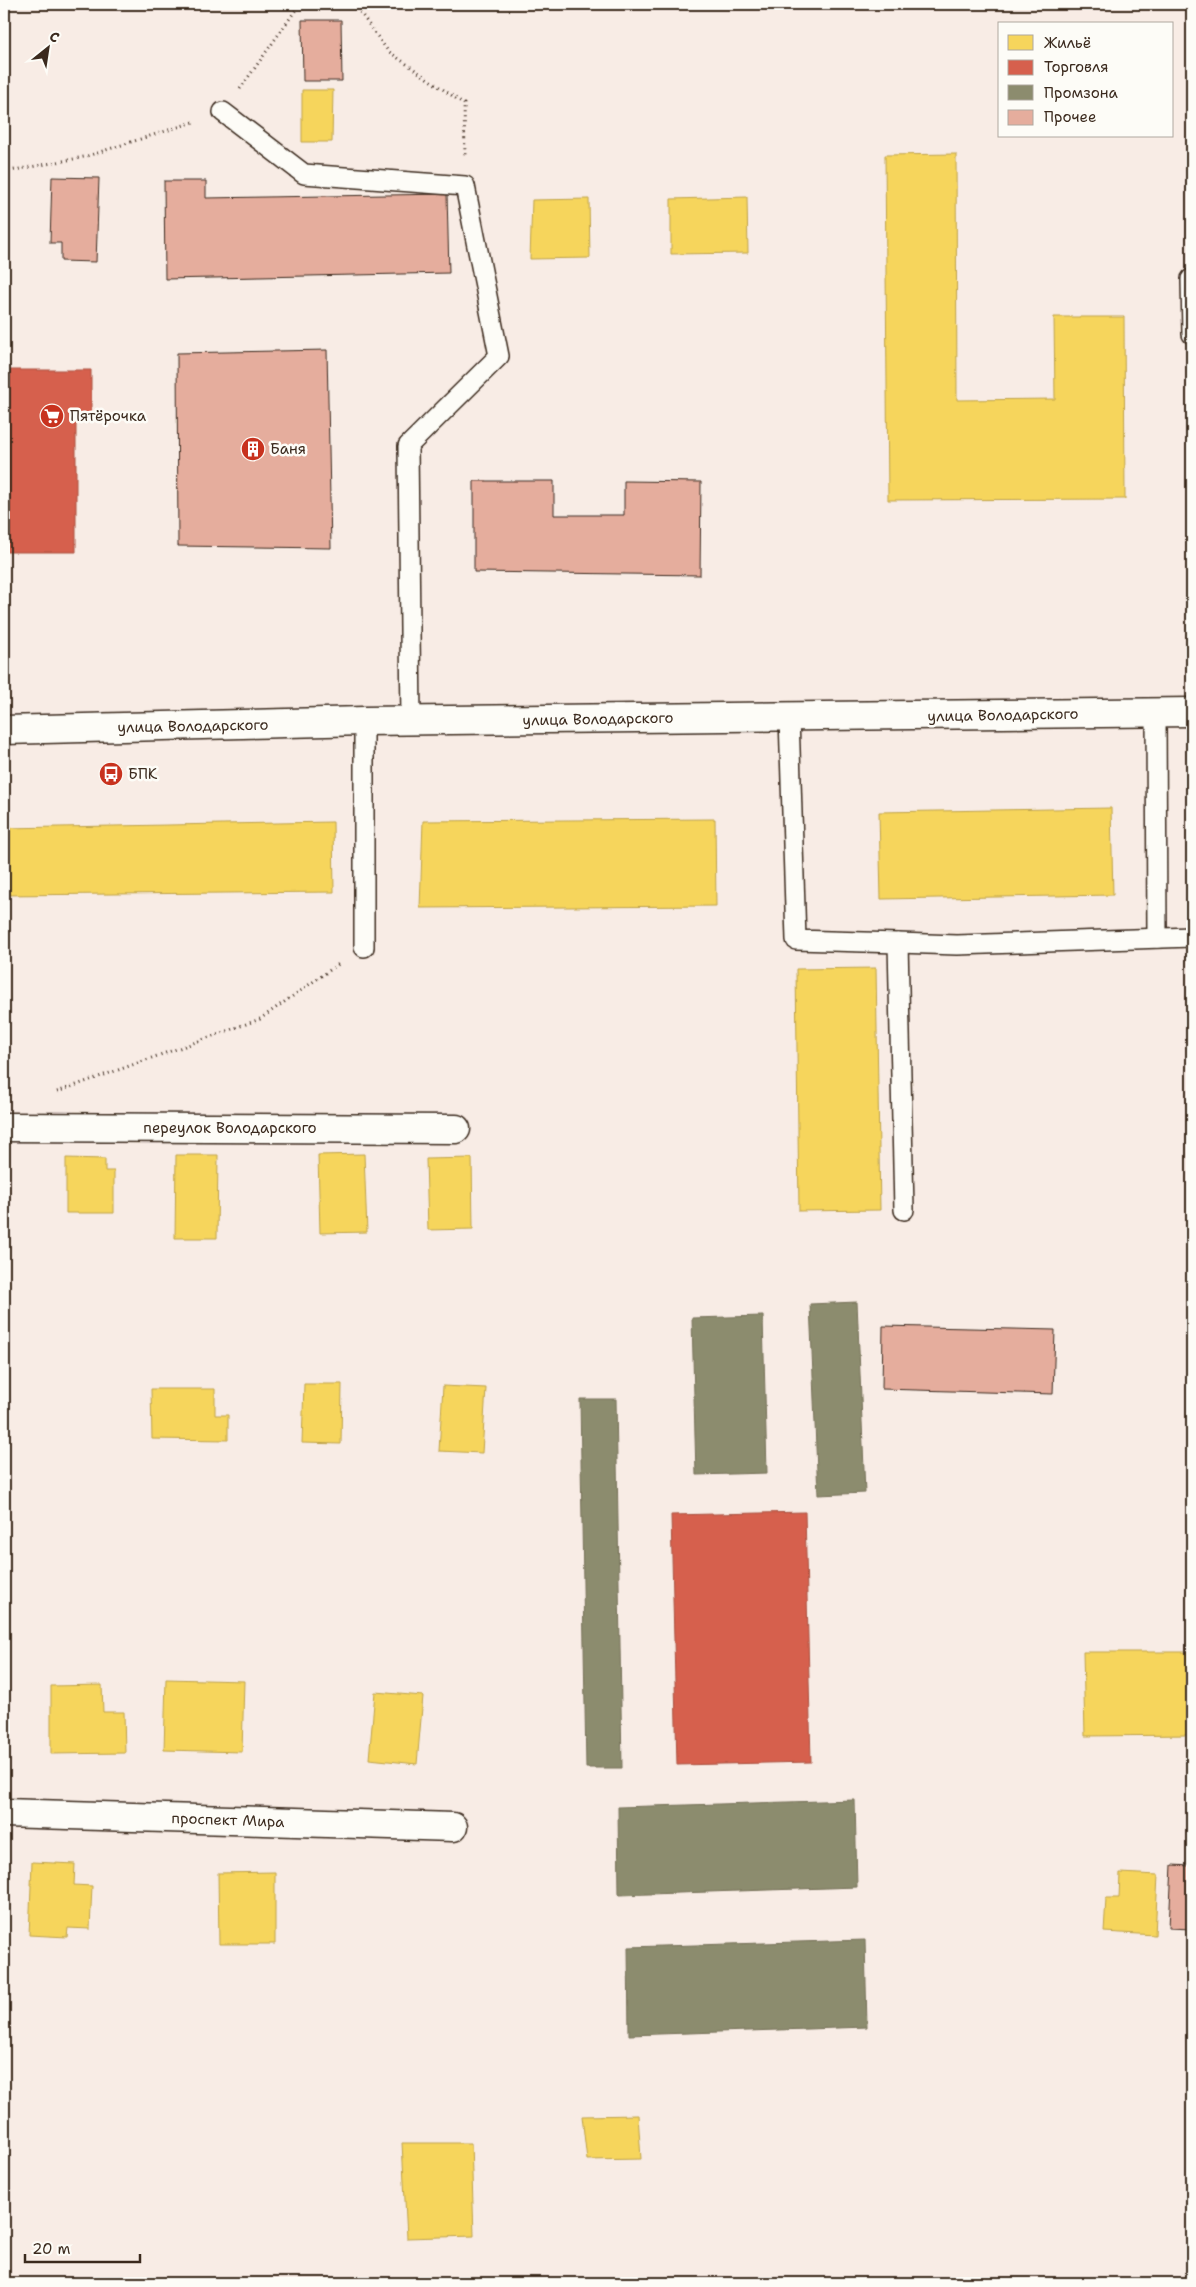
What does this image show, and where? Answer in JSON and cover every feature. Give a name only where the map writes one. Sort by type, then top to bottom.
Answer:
[{"type":"main road","name":"улица Володарского","points":[[4,730],[411,721],[1192,712]]},
{"type":"main road","name":"переулок Володарского","points":[[4,1127],[456,1129]]},
{"type":"main road","name":"проспект Мира","points":[[4,1813],[453,1827]]},
{"type":"lane","points":[[223,112],[304,174],[465,186],[500,356],[408,446],[411,721]]},
{"type":"lane","points":[[1191,279],[1192,334]]},
{"type":"lane","points":[[1156,713],[1157,938]]},
{"type":"lane","points":[[789,717],[796,940],[957,945],[1192,936]]},
{"type":"lane","points":[[364,722],[364,947]]},
{"type":"lane","points":[[898,943],[904,1210]]},
{"type":"path","points":[[354,4],[388,51],[464,104],[465,186]]},
{"type":"path","points":[[4,172],[84,157]]},
{"type":"path","points":[[50,1094],[260,1019],[364,947]]},
{"type":"building: Жильё","points":[[302,90],[333,90],[332,142],[302,142]]},
{"type":"building: Жильё","points":[[956,154],[957,400],[1055,399],[1054,317],[1124,317],[1125,499],[888,500],[885,155]]},
{"type":"building: Жильё","points":[[747,197],[748,253],[671,254],[671,199]]},
{"type":"building: Жильё","points":[[589,199],[590,258],[530,259],[532,200]]},
{"type":"building: Жильё","points":[[1111,808],[1113,895],[881,899],[879,812]]},
{"type":"building: Жильё","points":[[715,819],[716,906],[420,908],[423,821]]},
{"type":"building: Жильё","points":[[333,822],[334,892],[4,895],[4,828]]},
{"type":"building: Жильё","points":[[876,968],[880,1210],[799,1211],[796,969]]},
{"type":"building: Жильё","points":[[364,1154],[367,1232],[320,1233],[318,1155]]},
{"type":"building: Жильё","points":[[176,1155],[218,1155],[217,1238],[175,1238]]},
{"type":"building: Жильё","points":[[66,1158],[105,1159],[105,1171],[114,1171],[114,1213],[66,1213]]},
{"type":"building: Жильё","points":[[472,1158],[473,1229],[428,1230],[426,1159]]},
{"type":"building: Жильё","points":[[304,1384],[342,1384],[341,1444],[302,1443]]},
{"type":"building: Жильё","points":[[443,1386],[486,1388],[482,1453],[439,1451]]},
{"type":"building: Жильё","points":[[151,1389],[215,1389],[215,1415],[228,1415],[228,1440],[152,1439]]},
{"type":"building: Жильё","points":[[1083,1652],[1192,1652],[1192,1735],[1085,1736]]},
{"type":"building: Жильё","points":[[166,1679],[244,1681],[242,1752],[164,1750]]},
{"type":"building: Жильё","points":[[102,1685],[103,1712],[124,1712],[125,1753],[51,1754],[51,1686]]},
{"type":"building: Жильё","points":[[375,1692],[423,1696],[417,1764],[369,1759]]},
{"type":"building: Жильё","points":[[32,1862],[75,1864],[74,1885],[92,1886],[90,1929],[68,1928],[67,1937],[29,1935]]},
{"type":"building: Жильё","points":[[275,1872],[275,1944],[219,1944],[218,1873]]},
{"type":"building: Жильё","points":[[1120,1873],[1158,1875],[1155,1935],[1104,1932],[1106,1898],[1119,1898]]},
{"type":"building: Жильё","points":[[638,2115],[641,2159],[587,2160],[582,2116]]},
{"type":"building: Жильё","points":[[402,2143],[471,2143],[474,2236],[407,2238]]},
{"type":"building: Торговля","points":[[4,370],[91,370],[91,414],[76,414],[76,552],[4,552]]},
{"type":"building: Торговля","points":[[805,1512],[811,1762],[677,1765],[671,1515]]},
{"type":"building: Промзона","points":[[857,1302],[865,1493],[818,1495],[810,1304]]},
{"type":"building: Промзона","points":[[763,1316],[767,1473],[696,1475],[692,1318]]},
{"type":"building: Промзона","points":[[580,1399],[616,1399],[622,1768],[586,1768]]},
{"type":"building: Промзона","points":[[855,1800],[857,1887],[619,1895],[618,1807]]},
{"type":"building: Промзона","points":[[865,1940],[867,2027],[629,2035],[628,1947]]},
{"type":"building: Прочее","points":[[302,20],[341,20],[342,81],[303,81]]},
{"type":"building: Прочее","points":[[52,177],[99,178],[96,262],[61,261],[61,243],[50,243]]},
{"type":"building: Прочее","points":[[164,181],[206,181],[206,198],[447,194],[449,273],[165,279]]},
{"type":"building: Прочее","name":"Баня","points":[[327,350],[331,548],[178,546],[177,353]]},
{"type":"building: Прочее","points":[[474,481],[554,481],[554,515],[624,515],[624,481],[701,482],[700,575],[474,572]]},
{"type":"building: Прочее","points":[[883,1326],[1055,1330],[1053,1394],[882,1389]]},
{"type":"building: Прочее","points":[[1172,1865],[1192,1866],[1192,1929],[1169,1928]]},
{"type":"place","name":"Пятёрочка","points":[[52,416]]},
{"type":"place","name":"Баня","points":[[253,449]]},
{"type":"place","name":"БПК","points":[[111,774]]}]
